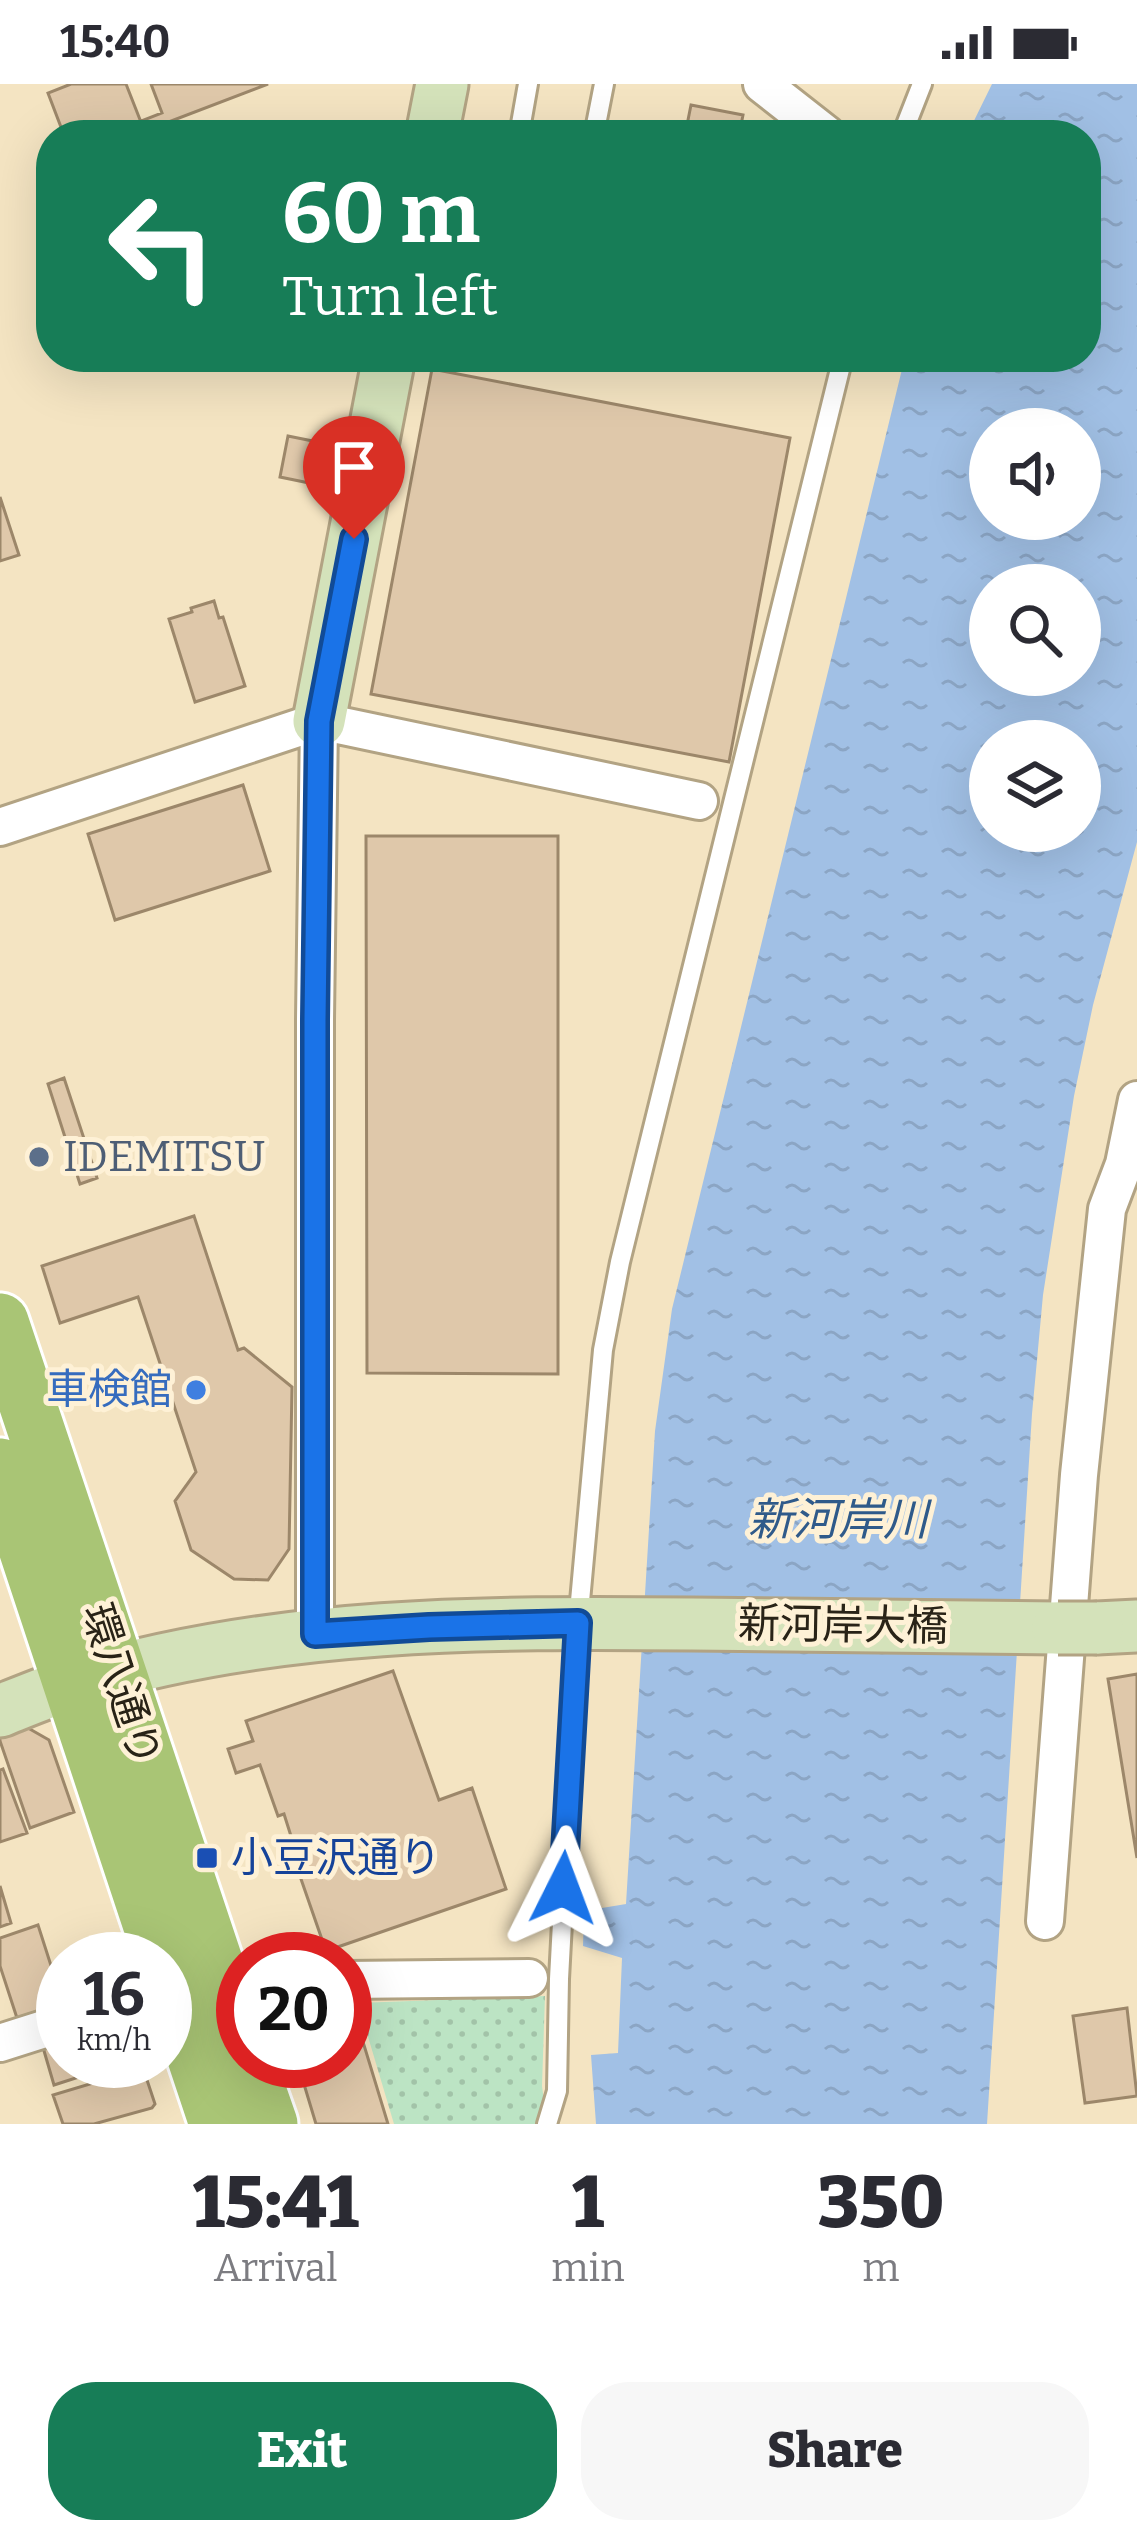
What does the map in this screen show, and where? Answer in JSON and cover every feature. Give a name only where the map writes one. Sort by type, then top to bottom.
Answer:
[{"type":"main road","name":"環八通り","points":[[0,1322],[95,1677],[174,1932]]},
{"type":"main road","name":"環八通り","points":[[0,1467],[95,1677]]},
{"type":"main road","name":"環八通り","points":[[192,1983],[216,2014]]},
{"type":"main road","name":"環八通り","points":[[192,1997],[218,2124]]},
{"type":"main road","points":[[257,2088],[269,2124]]},
{"type":"street","points":[[435,120],[442,84]]},
{"type":"street","points":[[762,84],[808,120]]},
{"type":"street","points":[[315,1634],[319,721],[386,372]]},
{"type":"street","points":[[0,826],[319,721],[700,801]]},
{"type":"street","points":[[1046,1921],[1079,1475],[1107,1209],[1124,1164],[1137,1100]]},
{"type":"street","name":"新河岸大橋","points":[[0,1711],[95,1677],[202,1652],[315,1634],[583,1623],[1117,1627]]},
{"type":"street","points":[[372,1980],[529,1978]]},
{"type":"street","points":[[0,2043],[36,2032]]},
{"type":"lane","points":[[521,120],[528,84]]},
{"type":"lane","points":[[597,120],[604,84]]},
{"type":"lane","points":[[908,120],[922,84]]},
{"type":"lane","points":[[558,2124],[559,1979],[603,1350],[620,1262],[838,372]]},
{"type":"lane","points":[[547,2124],[557,2091]]},
{"type":"green space","points":[[545,1996],[542,2086],[547,2124],[394,2124],[372,2050],[372,2002]]},
{"type":"water","name":"新河岸川","points":[[992,84],[1137,84],[1137,842],[1074,1096],[1043,1295],[987,2124],[596,2124],[591,2055],[618,2053],[622,1958],[583,1946],[584,1911],[626,1904],[655,1431],[672,1309],[901,372],[1101,372],[1101,120],[974,120]]},
{"type":"building","points":[[71,84],[126,84],[140,120],[58,120],[48,93]]},
{"type":"building","points":[[151,84],[268,84],[174,120],[144,120],[162,113]]},
{"type":"building","points":[[691,105],[743,115],[742,120],[688,120]]},
{"type":"building","points":[[431,372],[790,438],[729,762],[371,694]]},
{"type":"building","points":[[288,436],[352,449],[343,490],[280,477]]},
{"type":"building","points":[[0,497],[19,555],[0,561]]},
{"type":"building","points":[[214,601],[245,686],[195,702],[169,619]]},
{"type":"building","points":[[243,785],[270,871],[115,920],[88,834]]},
{"type":"building","points":[[366,836],[558,836],[558,1374],[367,1373]]},
{"type":"building","points":[[64,1078],[97,1178],[80,1184],[48,1084]]},
{"type":"building","points":[[194,1216],[238,1350],[244,1348],[292,1387],[289,1549],[268,1580],[234,1579],[191,1550],[175,1501],[196,1472],[138,1297],[60,1323],[42,1266]]},
{"type":"building","points":[[393,1671],[439,1800],[472,1788],[506,1889],[372,1935],[319,1932],[284,1814],[278,1816],[260,1765],[236,1773],[228,1749],[253,1741],[246,1721]]},
{"type":"building","points":[[1137,1674],[1137,1858],[1108,1679]]},
{"type":"building","points":[[28,1728],[49,1740],[74,1812],[30,1828],[0,1741]]},
{"type":"building","points":[[0,1770],[27,1833],[0,1842]]},
{"type":"building","points":[[0,1886],[11,1923],[0,1927]]},
{"type":"building","points":[[38,1925],[36,2012],[17,2018],[0,1966],[0,1938]]},
{"type":"building","points":[[1127,2008],[1137,2096],[1085,2103],[1073,2016]]},
{"type":"building","points":[[372,2071],[388,2124],[316,2124],[305,2088],[372,2088]]},
{"type":"building","points":[[76,2088],[150,2088],[155,2104],[94,2124],[63,2124],[53,2095]]},
{"type":"place","name":"IDEMITSU","points":[[39,1157]]},
{"type":"place","name":"車検館","points":[[196,1390]]},
{"type":"place","name":"小豆沢通り","points":[[207,1858]]},
{"type":"route","points":[[354,539],[319,721],[315,1634],[578,1623],[563,1888]]}]
